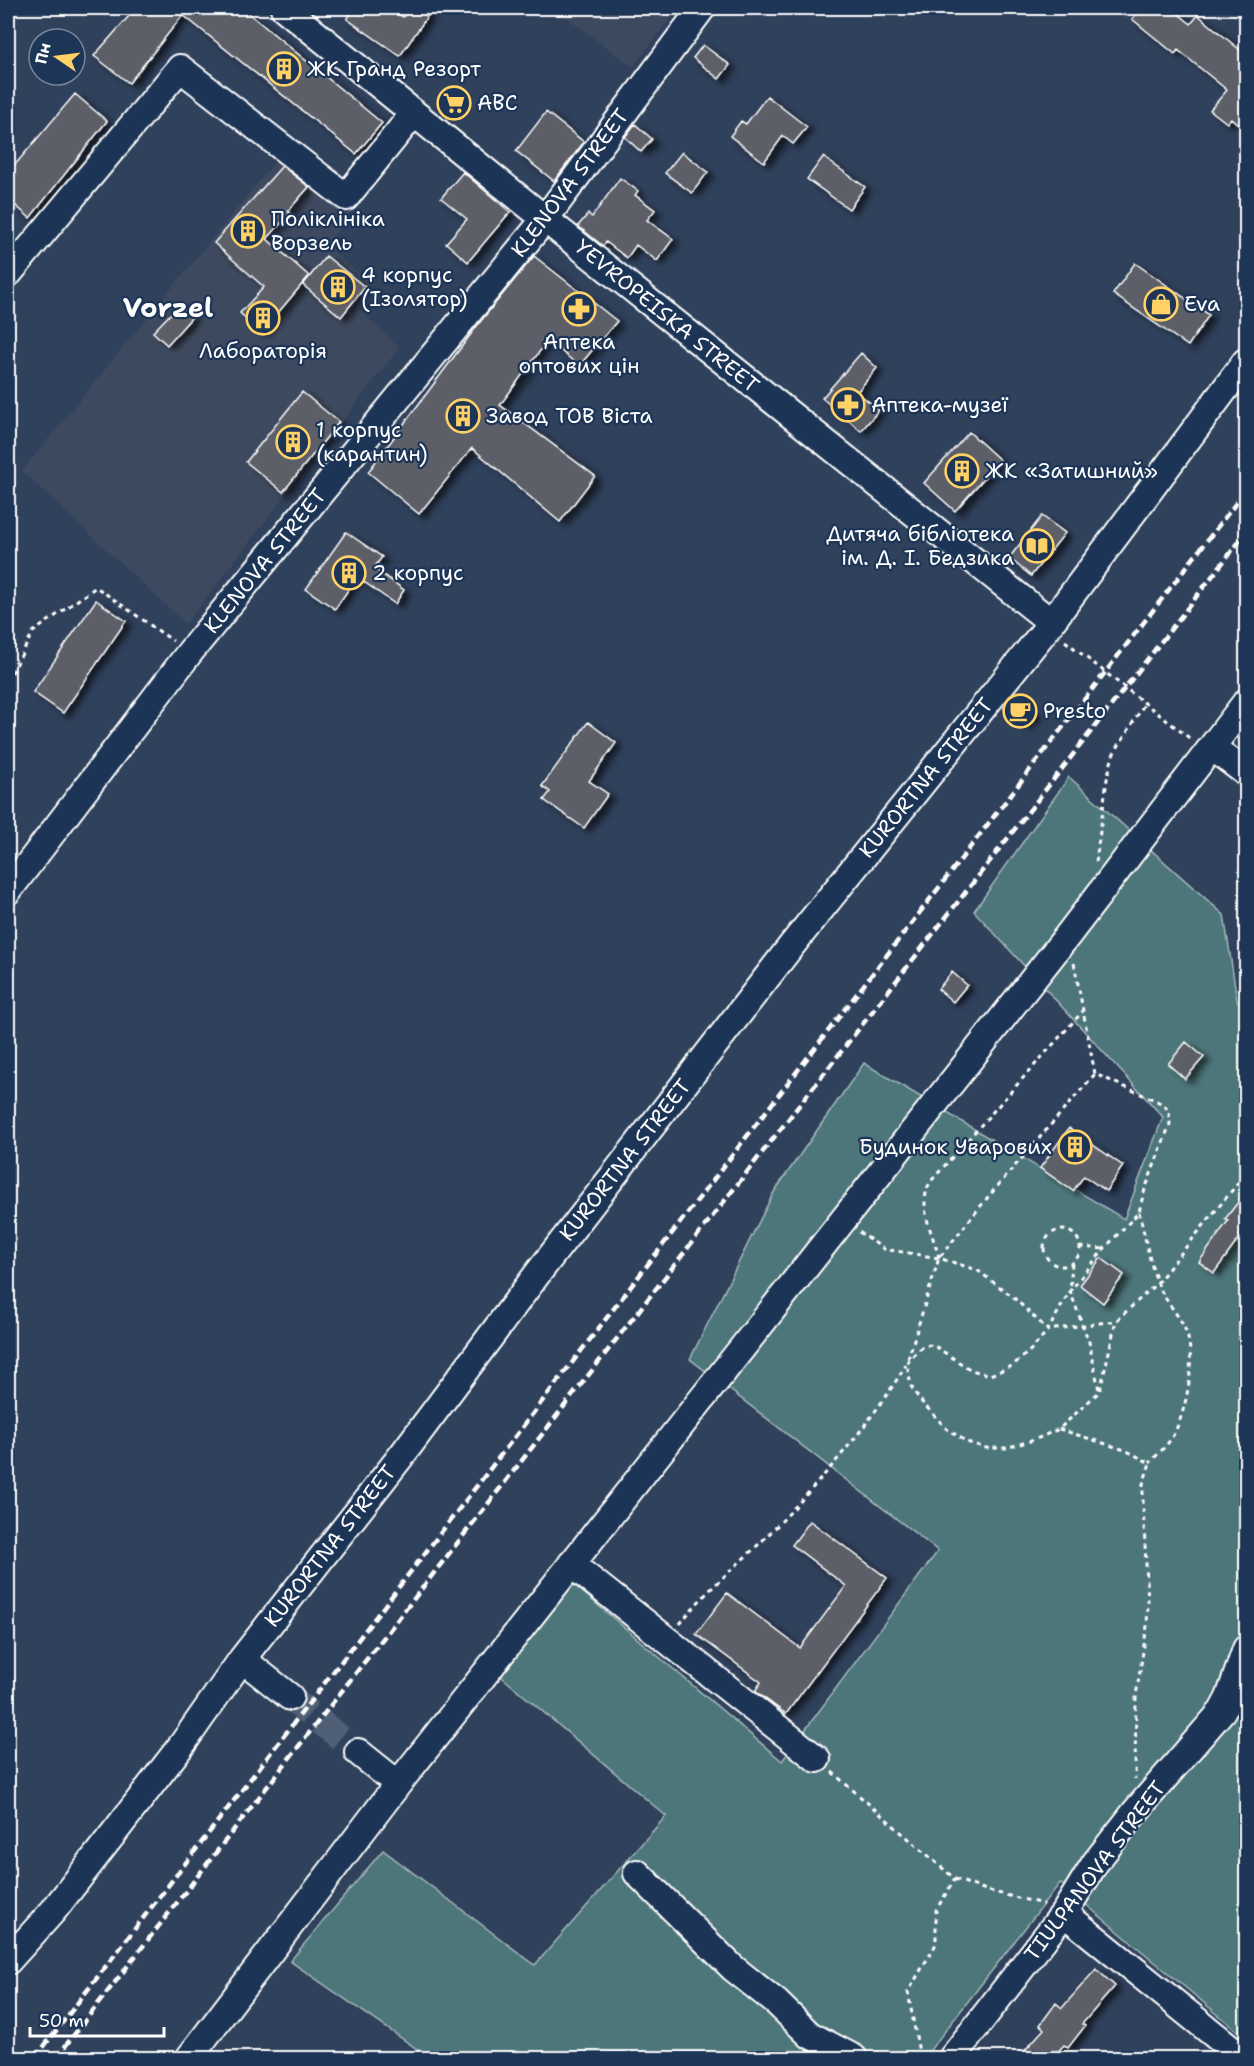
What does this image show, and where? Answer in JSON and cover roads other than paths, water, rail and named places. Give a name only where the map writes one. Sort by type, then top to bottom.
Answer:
[{"type":"street","name":"YEVROPEISKA STREET","points":[[284,8],[1049,625]]},
{"type":"street","name":"KLENOVA STREET","points":[[8,891],[190,652],[545,219],[702,8]]},
{"type":"street","points":[[8,270],[10,272],[180,68],[346,197],[414,113]]},
{"type":"street","name":"KURORTNA STREET","points":[[8,1961],[53,1911],[110,1838],[242,1659],[402,1455],[537,1273],[792,945],[1049,625],[1246,361]]},
{"type":"street","points":[[189,2058],[398,1784],[1068,935],[1246,702]]},
{"type":"street","points":[[1209,750],[1246,773]]},
{"type":"street","points":[[572,1564],[817,1759]]},
{"type":"street","name":"TIULPANOVA STREET","points":[[952,2058],[1064,1913],[1095,1863],[1135,1812],[1222,1711],[1229,1698],[1246,1649]]},
{"type":"street","points":[[242,1659],[290,1696]]},
{"type":"street","points":[[358,1752],[398,1784]]},
{"type":"street","points":[[637,1873],[733,1968],[777,2003],[810,2035],[854,2058]]},
{"type":"street","points":[[1064,1913],[1243,2058]]},
{"type":"tunnel","points":[[290,1697],[358,1752]]},
{"type":"railway","points":[[35,2058],[1246,490]]},
{"type":"railway","points":[[56,2058],[1246,533]]},
{"type":"place","name":"ЖК Гранд Резорт","points":[[284,69]]},
{"type":"place","name":"ABC","points":[[454,103]]},
{"type":"place","name":"Поліклініка Ворзель","points":[[248,231]]},
{"type":"place","name":"4 корпус (Ізолятор)","points":[[338,287]]},
{"type":"place","name":"Eva","points":[[1161,304]]},
{"type":"place","name":"Аптека оптових цін","points":[[579,309]]},
{"type":"place","name":"Лабораторія","points":[[263,318]]},
{"type":"place","name":"Аптека-музеї","points":[[848,405]]},
{"type":"place","name":"Завод ТОВ Віста","points":[[463,416]]},
{"type":"place","name":"1 корпус (карантин)","points":[[293,442]]},
{"type":"place","name":"ЖК «Затишний»","points":[[962,471]]},
{"type":"place","name":"Дитяча бібліотека ім. Д. І. Бедзика","points":[[1037,546]]},
{"type":"place","name":"2 корпус","points":[[349,573]]},
{"type":"place","name":"Presto","points":[[1020,711]]},
{"type":"place","name":"Будинок Уварових","points":[[1075,1147]]},
{"type":"district","name":"Vorzel","points":[[168,307]]}]
